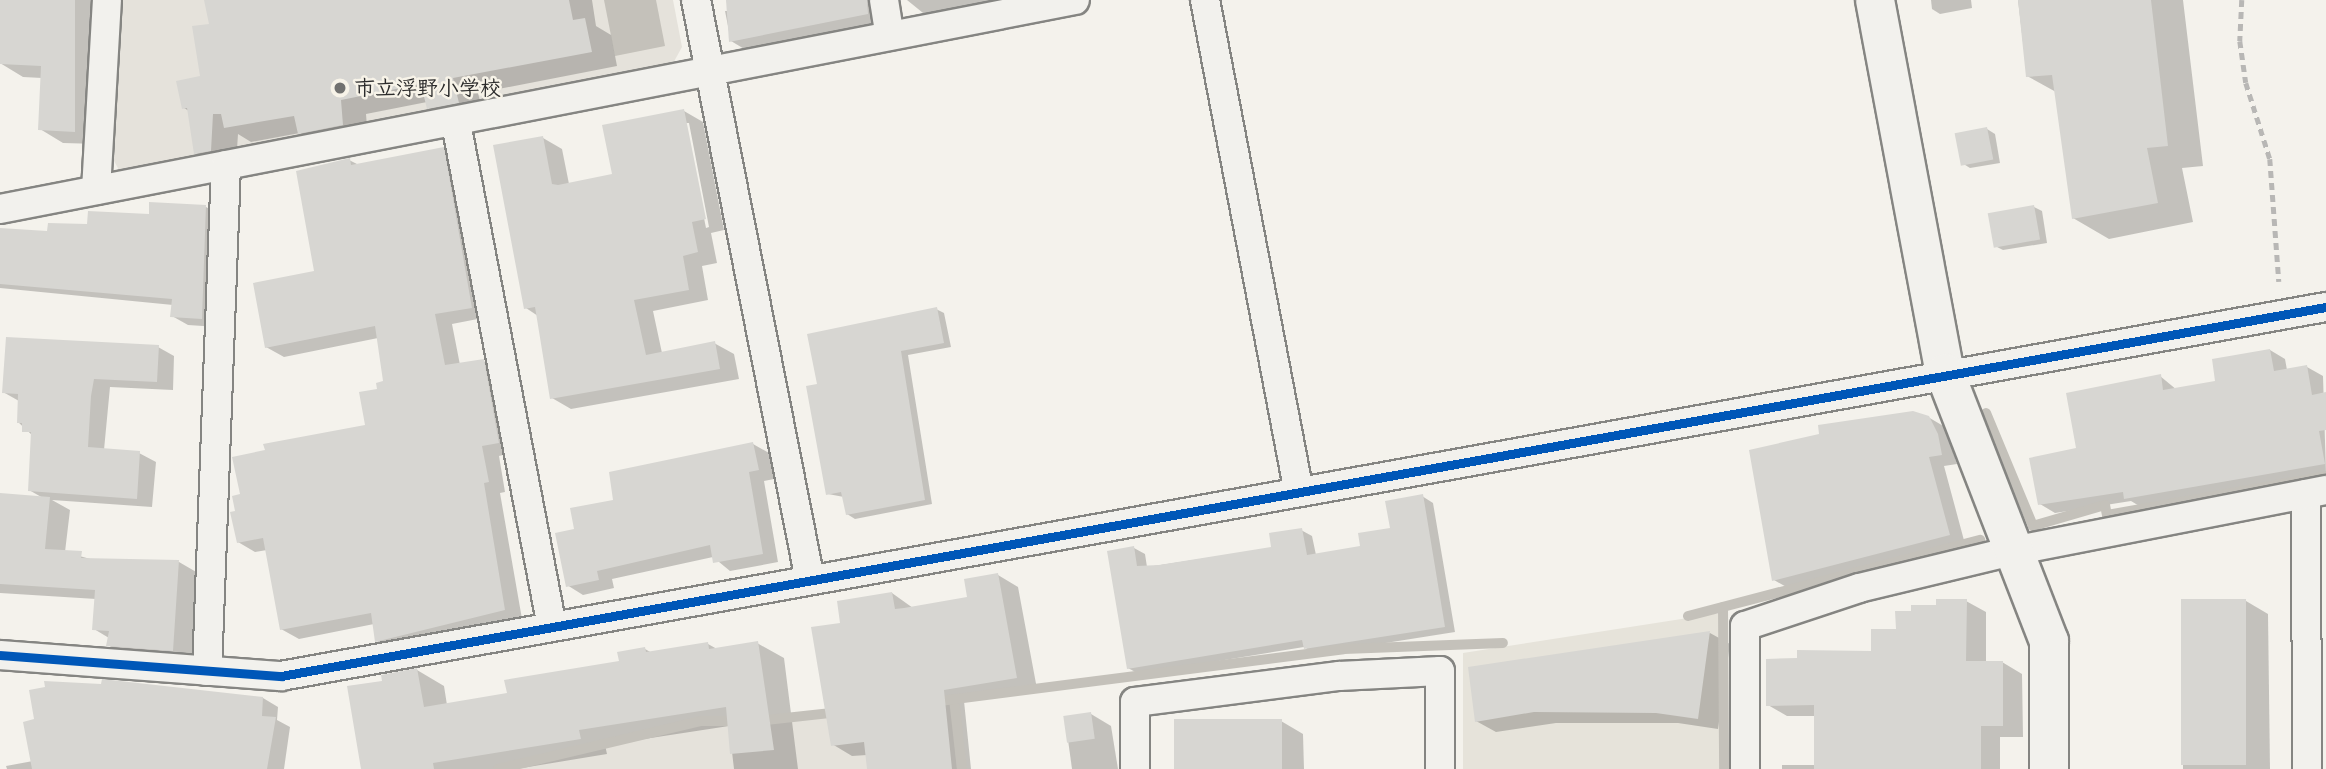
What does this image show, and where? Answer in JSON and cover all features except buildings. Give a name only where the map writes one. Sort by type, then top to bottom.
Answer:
[{"type":"street","points":[[96,191],[107,0]]},
{"type":"street","points":[[695,0],[810,580]]},
{"type":"street","points":[[884,0],[890,36]]},
{"type":"street","points":[[0,209],[456,123],[1074,0]]},
{"type":"street","points":[[1205,0],[1299,491]]},
{"type":"street","points":[[1875,0],[1945,373],[2049,641],[2049,769]]},
{"type":"street","points":[[456,123],[552,627]]},
{"type":"street","points":[[207,671],[226,165]]},
{"type":"street","points":[[0,655],[281,676],[1945,373],[2326,307]]},
{"type":"street","points":[[1745,769],[1745,626],[1859,588],[2012,551],[2316,492],[2307,769]]},
{"type":"street","points":[[1135,769],[1135,702],[1339,677],[1440,671],[1440,769]]},
{"type":"path","points":[[2242,0],[2240,41],[2246,83],[2270,159],[2279,282]]},
{"type":"shaded area","name":"市立浮野小学校","points":[[123,0],[673,0],[682,47],[671,67],[121,174],[112,157]]},
{"type":"shaded area","points":[[604,0],[656,0],[665,46],[615,56]]},
{"type":"shaded area","points":[[1720,613],[1720,769],[1463,769],[1463,653]]},
{"type":"shaded area","points":[[951,704],[957,769],[517,769],[701,725],[755,725]]},
{"type":"waterway","points":[[1986,413],[2033,526],[2105,505],[2107,515],[2326,476]]},
{"type":"waterway","points":[[1688,616],[1980,540]]},
{"type":"waterway","points":[[1723,607],[1724,769]]},
{"type":"waterway","points":[[932,702],[1344,649],[1503,643]]},
{"type":"waterway","points":[[954,699],[962,769]]},
{"type":"waterway","points":[[758,721],[839,712]]},
{"type":"waterway","points":[[498,769],[701,721],[738,721]]},
{"type":"cycle path","points":[[0,655],[281,676],[2326,307]]},
{"type":"place","name":"市立浮野小学校","points":[[340,88]]}]
